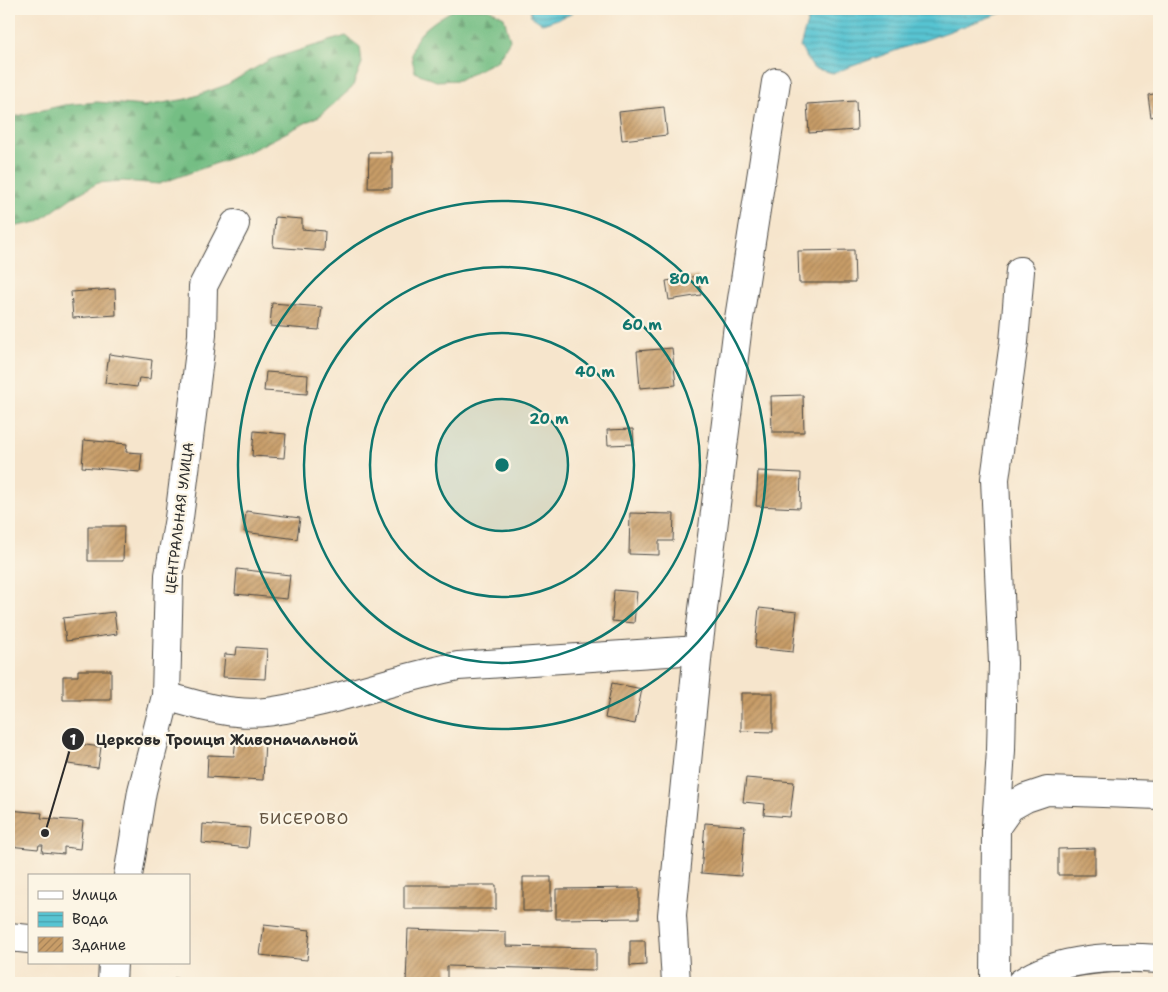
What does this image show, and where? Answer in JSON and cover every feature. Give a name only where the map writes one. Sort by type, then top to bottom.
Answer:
[{"type":"street","points":[[676,983],[672,915],[698,650],[738,325],[776,82]]},
{"type":"street","name":"ЦЕНТРАЛЬНАЯ УЛИЦА","points":[[128,874],[142,791],[166,696],[169,575],[179,518],[202,335],[204,286],[235,224]]},
{"type":"street","points":[[995,983],[996,826],[1001,750],[1003,663],[995,479],[1014,342],[1020,271]]},
{"type":"street","points":[[166,696],[211,709],[239,713],[277,711],[349,695],[419,674],[458,666],[698,650]]},
{"type":"street","points":[[996,826],[1010,807],[1026,798],[1047,791],[1159,795]]},
{"type":"street","points":[[9,937],[28,939]]},
{"type":"street","points":[[1021,983],[1034,974],[1070,963],[1131,957],[1159,959]]},
{"type":"green space","points":[[455,9],[489,9],[504,17],[510,40],[498,60],[459,80],[436,81],[415,72],[412,54],[417,38],[428,26]]},
{"type":"green space","points":[[346,36],[360,47],[362,63],[352,88],[321,115],[250,151],[159,184],[123,181],[98,183],[71,198],[38,222],[12,227],[15,212],[9,206],[9,118],[64,105],[97,102],[144,106],[187,99],[226,85],[271,59]]},
{"type":"water","points":[[530,9],[576,9],[569,15],[543,24],[531,16]]},
{"type":"water","points":[[811,9],[1012,9],[833,73],[813,68],[800,47]]},
{"type":"building","points":[[1159,93],[1159,115],[1151,117],[1148,95]]},
{"type":"building","points":[[856,101],[857,130],[809,133],[807,104]]},
{"type":"building","points":[[664,107],[667,135],[622,140],[619,112]]},
{"type":"building","points":[[369,152],[392,152],[392,188],[368,188]]},
{"type":"building","points":[[275,217],[302,219],[302,229],[325,231],[324,251],[273,247]]},
{"type":"building","points":[[854,250],[855,283],[799,283],[798,251]]},
{"type":"building","points":[[698,276],[701,295],[669,300],[666,281]]},
{"type":"building","points":[[115,289],[116,315],[73,318],[71,292]]},
{"type":"building","points":[[272,303],[322,307],[319,330],[270,326]]},
{"type":"building","points":[[672,348],[676,385],[640,388],[637,351]]},
{"type":"building","points":[[109,354],[152,360],[150,379],[139,378],[137,387],[105,383]]},
{"type":"building","points":[[266,372],[308,375],[307,394],[264,391]]},
{"type":"building","points":[[803,395],[804,432],[772,432],[771,396]]},
{"type":"building","points":[[633,429],[634,444],[608,445],[607,430]]},
{"type":"building","points":[[254,431],[286,434],[284,458],[252,456]]},
{"type":"building","points":[[84,440],[127,444],[126,452],[142,453],[140,472],[82,467]]},
{"type":"building","points":[[758,471],[801,473],[800,508],[756,506]]},
{"type":"building","points":[[246,511],[300,518],[297,539],[244,532]]},
{"type":"building","points":[[630,513],[674,514],[673,541],[659,541],[659,555],[629,554]]},
{"type":"building","points":[[88,526],[124,526],[123,561],[88,561]]},
{"type":"building","points":[[237,569],[290,575],[287,599],[235,594]]},
{"type":"building","points":[[614,590],[637,592],[634,623],[612,621]]},
{"type":"building","points":[[759,608],[797,612],[793,652],[755,648]]},
{"type":"building","points":[[114,612],[117,634],[66,641],[63,618]]},
{"type":"building","points":[[237,647],[267,649],[265,679],[223,677],[225,654],[236,655]]},
{"type":"building","points":[[78,670],[111,670],[111,700],[63,700],[63,676],[78,676]]},
{"type":"building","points":[[612,683],[642,689],[635,724],[605,718]]},
{"type":"building","points":[[741,693],[773,693],[773,732],[741,731]]},
{"type":"building","points":[[236,739],[265,740],[263,780],[207,777],[208,755],[234,756]]},
{"type":"building","points":[[71,743],[101,747],[98,768],[68,764]]},
{"type":"building","points":[[746,778],[794,782],[790,817],[764,815],[765,804],[743,802]]},
{"type":"building","points":[[9,810],[42,813],[41,818],[83,821],[80,849],[64,847],[64,854],[42,852],[43,845],[39,845],[38,849],[9,846]]},
{"type":"building","points":[[705,823],[745,826],[741,876],[701,873]]},
{"type":"building","points":[[203,824],[250,828],[248,848],[202,843]]},
{"type":"building","points":[[1095,848],[1095,875],[1058,875],[1058,849]]},
{"type":"building","points":[[523,877],[551,877],[551,911],[523,911]]},
{"type":"building","points":[[404,885],[496,885],[496,909],[404,909]]},
{"type":"building","points":[[639,888],[639,918],[556,919],[556,889]]},
{"type":"building","points":[[264,925],[310,930],[307,960],[260,955]]},
{"type":"building","points":[[408,929],[506,932],[506,946],[596,948],[596,970],[447,966],[447,983],[406,983]]},
{"type":"building","points":[[630,941],[645,941],[646,965],[630,966]]},
{"type":"building","points":[[174,978],[209,982],[209,983],[173,983]]},
{"type":"place","name":"Церковь Троицы Живоначальной","points":[[45,833]]},
{"type":"district","name":"БИСЕРОВО","points":[[304,818]]}]
